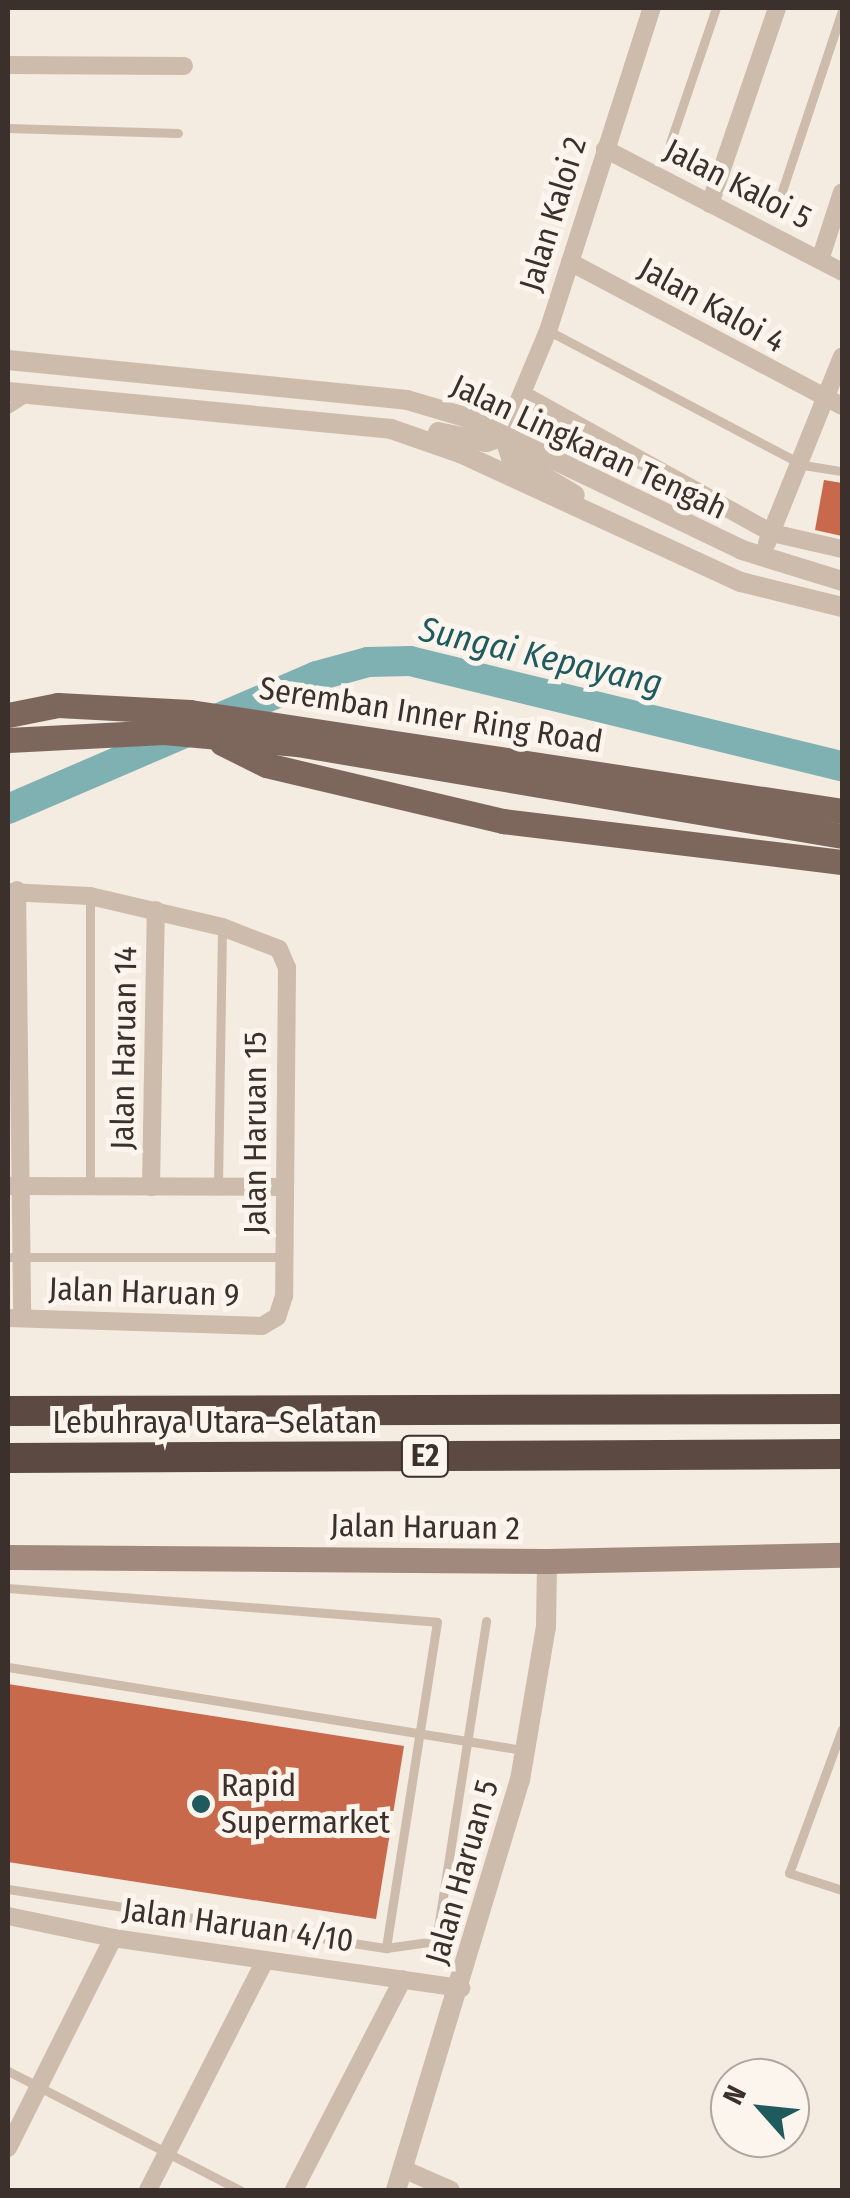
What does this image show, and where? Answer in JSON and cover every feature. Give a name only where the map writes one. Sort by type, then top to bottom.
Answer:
[{"type":"highway","name":"Lebuhraya Utara–Selatan","points":[[8,1410],[842,1409]]},
{"type":"highway","name":"Lebuhraya Utara–Selatan","points":[[8,1458],[842,1454]]},
{"type":"main road","name":"Seremban Inner Ring Road","points":[[8,715],[58,706],[139,706],[842,836]]},
{"type":"main road","name":"Seremban Inner Ring Road","points":[[8,740],[96,732],[301,736],[842,811]]},
{"type":"main road","points":[[208,736],[266,765],[503,821],[842,862]]},
{"type":"main road","name":"Jalan Haruan 2","points":[[8,1557],[546,1561],[842,1555]]},
{"type":"street","name":"Jalan Kaloi 2","points":[[504,436],[548,331],[652,8]]},
{"type":"street","points":[[710,204],[778,8]]},
{"type":"street","points":[[8,65],[184,66]]},
{"type":"street","name":"Jalan Kaloi 5","points":[[605,149],[842,272]]},
{"type":"street","points":[[820,260],[842,192]]},
{"type":"street","name":"Jalan Kaloi 4","points":[[570,262],[834,404]]},
{"type":"street","points":[[760,557],[834,404],[842,356]]},
{"type":"street","name":"Jalan Lingkaran Tengah","points":[[8,360],[347,390],[426,406],[504,436],[760,557],[842,581]]},
{"type":"street","name":"Jalan Lingkaran Tengah","points":[[8,392],[390,429],[460,453],[608,526],[741,582],[842,607]]},
{"type":"street","points":[[522,394],[772,533],[842,549]]},
{"type":"street","points":[[390,429],[426,429],[479,442],[504,436],[511,457],[596,509],[608,526]]},
{"type":"street","points":[[15,1318],[12,891],[90,896],[222,927]]},
{"type":"street","name":"Jalan Haruan 14","points":[[151,1186],[156,910]]},
{"type":"street","name":"Jalan Haruan 15","points":[[222,927],[279,949],[287,968],[284,1257],[277,1317]]},
{"type":"street","points":[[14,1186],[284,1187]]},
{"type":"street","name":"Jalan Haruan 9","points":[[15,1318],[262,1326],[277,1317]]},
{"type":"street","name":"Jalan Haruan 5","points":[[396,2190],[461,1988],[526,1751],[546,1627],[546,1561]]},
{"type":"street","name":"Jalan Haruan 4/10","points":[[8,1916],[113,1938],[461,1988]]},
{"type":"street","points":[[8,2148],[113,1938]]},
{"type":"street","points":[[148,2190],[265,1960]]},
{"type":"street","points":[[294,2190],[403,1979]]},
{"type":"street","points":[[403,2169],[451,2190]]},
{"type":"lane","points":[[670,143],[716,8]]},
{"type":"lane","points":[[782,191],[842,12]]},
{"type":"lane","points":[[8,128],[178,132]]},
{"type":"lane","points":[[548,331],[803,465],[842,471]]},
{"type":"lane","points":[[8,409],[30,394]]},
{"type":"lane","points":[[90,896],[90,1186]]},
{"type":"lane","points":[[218,1186],[222,927]]},
{"type":"lane","points":[[14,1258],[284,1257]]},
{"type":"lane","points":[[8,1588],[438,1622],[424,1734],[386,1948]]},
{"type":"lane","points":[[8,1890],[386,1948],[436,1941],[486,1620]]},
{"type":"lane","points":[[8,1666],[526,1751]]},
{"type":"lane","points":[[842,1729],[790,1873],[842,1890]]},
{"type":"lane","points":[[8,2071],[240,2190]]},
{"type":"building","points":[[824,480],[842,483],[842,536],[815,530]]},
{"type":"building","name":"Rapid Supermarket","points":[[8,1684],[404,1746],[376,1919],[8,1862]]},
{"type":"waterway","name":"Sungai Kepayang","points":[[8,809],[317,676],[368,662],[410,661],[842,766]]},
{"type":"place","name":"Rapid Supermarket","points":[[201,1804]]}]
